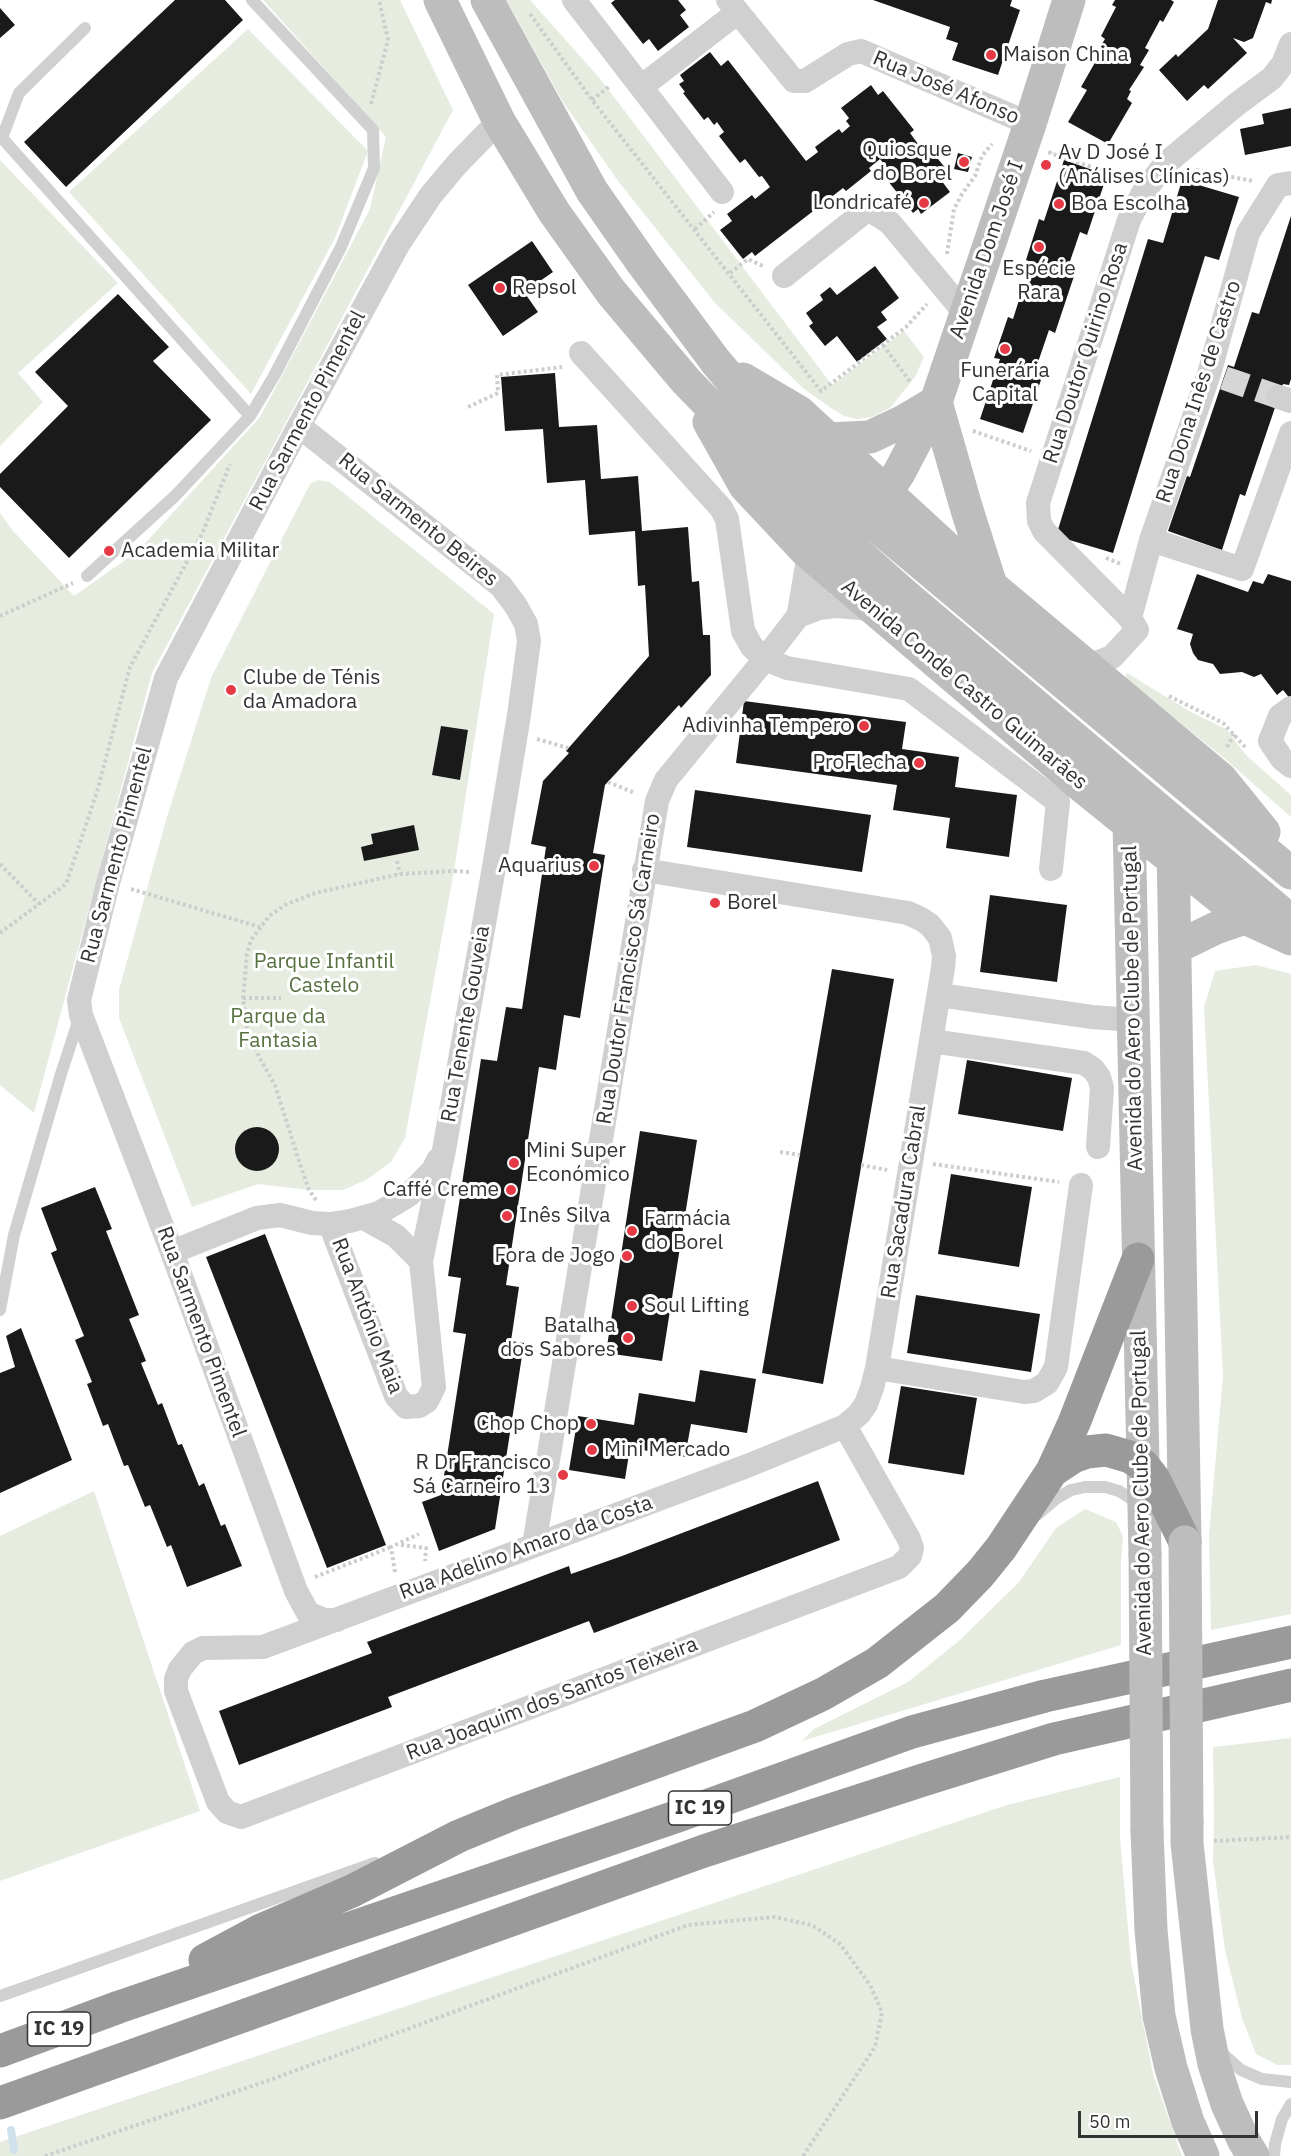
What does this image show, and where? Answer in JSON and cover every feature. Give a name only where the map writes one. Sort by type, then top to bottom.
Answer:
[{"type":"highway","points":[[119,2007],[259,1931],[352,1891],[459,1836],[515,1813],[755,1726],[823,1694],[877,1663],[947,1608],[980,1574],[1001,1548],[1052,1471],[1074,1423],[1138,1259]]},
{"type":"highway","points":[[1052,1471],[1073,1457],[1098,1451],[1117,1452],[1143,1465],[1154,1479],[1185,1542]]},
{"type":"highway","name":"IC 19","points":[[0,2051],[119,2007],[678,1816],[912,1732],[1045,1696],[1291,1642]]},
{"type":"highway","name":"IC 19","points":[[0,2103],[704,1851],[1054,1739],[1285,1688]]},
{"type":"main road","name":"Avenida Conde Castro Guimarães","points":[[440,0],[499,121],[554,212],[611,292],[686,381],[826,525],[859,532],[1174,776],[1291,873]]},
{"type":"main road","name":"Avenida Conde Castro Guimarães","points":[[487,0],[592,191],[643,264],[716,362],[749,401],[841,496],[859,532],[906,596],[1291,921]]},
{"type":"main road","name":"Avenida Dom José I","points":[[820,563],[859,532],[899,473],[921,397],[965,313],[1018,119],[1070,0]]},
{"type":"main road","name":"Avenida Conde Castro Guimarães","points":[[716,362],[799,412],[991,585],[1221,779],[1291,865]]},
{"type":"main road","name":"Avenida Conde Castro Guimarães","points":[[686,381],[745,486],[820,563],[1084,788],[1174,858],[1245,918],[1291,939]]},
{"type":"main road","points":[[827,439],[870,437],[904,421],[921,397]]},
{"type":"main road","points":[[921,397],[991,585]]},
{"type":"main road","name":"Avenida do Aero Clube de Portugal","points":[[1176,742],[1173,821],[1185,1542],[1187,1832],[1207,2029],[1214,2064],[1227,2104],[1253,2156]]},
{"type":"main road","points":[[1117,813],[1137,790],[1174,776]]},
{"type":"main road","name":"Avenida do Aero Clube de Portugal","points":[[1117,813],[1133,1020],[1144,1512],[1147,1831],[1151,1930],[1160,2016],[1171,2068],[1188,2122],[1203,2156]]},
{"type":"main road","points":[[1175,948],[1224,924],[1245,918]]},
{"type":"main road","points":[[1133,1020],[1177,1020]]},
{"type":"street","points":[[574,0],[722,192]]},
{"type":"street","points":[[641,87],[733,6]]},
{"type":"street","name":"Rua José Afonso","points":[[733,6],[794,81],[805,81],[848,54],[861,51],[1018,119]]},
{"type":"street","name":"Rua Doutor Quirino Rosa","points":[[1130,618],[1044,531],[1039,521],[1038,503],[1129,219],[1148,186],[1166,164],[1237,104],[1272,78],[1283,64],[1290,47]]},
{"type":"street","name":"Rua Sarmento Pimentel","points":[[337,1620],[324,1620],[308,1613],[294,1585],[172,1252],[81,1015],[79,1000],[108,883],[166,678],[299,426],[408,229],[444,179],[499,121]]},
{"type":"street","name":"Rua Dona Inês de Castro","points":[[1087,666],[1112,657],[1137,630],[1130,618],[1151,540],[1216,376],[1248,233],[1284,184]]},
{"type":"street","points":[[784,276],[868,209],[890,223],[965,313]]},
{"type":"street","points":[[587,358],[722,508],[727,519],[743,631],[752,647],[765,659]]},
{"type":"street","name":"Rua Sarmento Beires","points":[[299,426],[501,586],[526,624]]},
{"type":"street","points":[[1151,540],[1242,569],[1291,434]]},
{"type":"street","name":"Rua Doutor Francisco Sá Carneiro","points":[[534,1545],[657,801],[666,780],[798,615],[820,563]]},
{"type":"street","points":[[798,615],[827,606],[847,605],[873,609]]},
{"type":"street","name":"Rua Tenente Gouveia","points":[[406,1407],[419,1406],[427,1401],[434,1387],[421,1261],[444,1150],[493,873],[528,658],[529,641],[526,624]]},
{"type":"street","name":"Avenida Conde Castro Guimarães","points":[[765,659],[788,668],[909,689],[1058,802],[1051,869]]},
{"type":"street","points":[[1291,708],[1280,716],[1270,741],[1282,759],[1291,766]]},
{"type":"street","name":"Rua Sacadura Cabral","points":[[644,870],[908,913],[921,919],[935,930],[942,945],[943,968],[939,995],[873,1388],[859,1414],[845,1426]]},
{"type":"street","points":[[939,995],[1092,1017],[1133,1020]]},
{"type":"street","points":[[931,1041],[1084,1063],[1099,1077],[1102,1088],[1098,1147]]},
{"type":"street","name":"Rua António Maia","points":[[172,1252],[257,1218],[280,1215],[305,1222],[330,1224],[379,1213],[409,1195],[433,1170],[444,1150]]},
{"type":"street","points":[[877,1368],[1024,1392],[1034,1391],[1047,1383],[1056,1366],[1081,1185]]},
{"type":"street","name":"Rua António Maia","points":[[364,1218],[396,1236],[421,1261]]},
{"type":"street","name":"Rua António Maia","points":[[330,1224],[396,1396],[406,1407]]},
{"type":"street","name":"Rua Adelino Amaro da Costa","points":[[203,1648],[263,1647],[747,1466],[845,1426]]},
{"type":"street","name":"Rua Joaquim dos Santos Teixeira","points":[[203,1648],[193,1653],[180,1669],[176,1679],[176,1691],[218,1802],[227,1812],[240,1817],[899,1567],[910,1556],[912,1548],[909,1539],[845,1426]]},
{"type":"lane","points":[[87,576],[175,496],[250,416],[274,376],[341,247],[374,168],[373,130],[252,0]]},
{"type":"lane","points":[[85,28],[19,93],[2,138],[250,416]]},
{"type":"lane","points":[[0,1310],[14,1235],[61,1074],[81,1015]]},
{"type":"lane","points":[[1001,1548],[1057,1498],[1071,1490],[1105,1487],[1119,1491],[1144,1512]]},
{"type":"lane","points":[[0,1996],[421,1847],[459,1836]]},
{"type":"lane","points":[[1207,2029],[1224,2055],[1241,2070],[1262,2079],[1291,2082]]},
{"type":"lane","points":[[1274,2156],[1282,2119],[1291,2104]]},
{"type":"path","points":[[367,123],[387,40],[379,0]]},
{"type":"path","points":[[526,9],[592,100],[821,391],[906,327],[943,285],[954,209],[975,176],[982,156],[1018,119]]},
{"type":"path","points":[[1050,153],[1148,186]]},
{"type":"path","points":[[1166,164],[1284,184]]},
{"type":"path","points":[[730,273],[748,259],[784,276]]},
{"type":"path","points":[[883,345],[921,397]]},
{"type":"path","points":[[468,407],[498,393],[498,375],[587,358]]},
{"type":"path","points":[[970,430],[1011,444]]},
{"type":"path","points":[[0,933],[66,884],[97,792],[130,667],[202,534],[232,459]]},
{"type":"path","points":[[0,616],[87,576]]},
{"type":"path","points":[[1162,691],[1190,708],[1223,723],[1248,750]]},
{"type":"path","points":[[516,733],[568,748]]},
{"type":"path","points":[[397,861],[400,874]]},
{"type":"path","points":[[0,864],[39,904]]},
{"type":"path","points":[[330,1224],[309,1190],[275,1085],[259,1057],[247,1027],[243,998],[247,954],[251,940],[269,916],[300,898],[400,874],[454,871],[493,873]]},
{"type":"path","points":[[108,883],[260,927]]},
{"type":"path","points":[[243,998],[281,998]]},
{"type":"path","points":[[780,1152],[800,1155]]},
{"type":"path","points":[[909,1175],[922,1176],[924,1163],[1081,1185]]},
{"type":"path","points":[[294,1585],[419,1534]]},
{"type":"path","points":[[399,1544],[426,1548],[425,1568]]},
{"type":"path","points":[[391,1547],[396,1577]]},
{"type":"path","points":[[1187,1832],[1291,1837]]},
{"type":"path","points":[[45,2156],[270,2080],[688,1925],[774,1917],[812,1925],[840,1944],[870,1985],[882,2012],[875,2047],[804,2156]]},
{"type":"green space","points":[[263,0],[400,0],[453,110],[152,673],[34,1113],[0,1085],[0,513],[13,531],[74,596],[138,551],[260,417],[370,209],[386,137]]},
{"type":"green space","points":[[506,0],[530,0],[602,81],[832,385],[904,331],[924,357],[915,377],[890,408],[872,417],[857,419],[844,416],[804,389],[715,303],[618,181],[563,102]]},
{"type":"green space","points":[[248,29],[368,151],[335,238],[251,394],[69,192]]},
{"type":"green space","points":[[0,160],[118,283],[18,373],[43,402],[0,446]]},
{"type":"green space","points":[[318,480],[330,482],[494,614],[454,871],[405,1138],[391,1162],[366,1180],[343,1190],[309,1190],[258,1184],[192,1207],[119,1018],[119,990],[166,820],[211,678],[310,484]]},
{"type":"green space","points":[[1127,673],[1191,712],[1226,729],[1246,755],[1291,795],[1291,817],[1224,758],[1125,678]]},
{"type":"green space","points":[[1256,965],[1291,974],[1291,1614],[1211,1630],[1209,1535],[1223,1376],[1204,1007],[1215,971]]},
{"type":"green space","points":[[94,1491],[200,1811],[0,1881],[0,1536]]},
{"type":"green space","points":[[1085,1509],[1116,1522],[1123,1536],[1121,1645],[802,1741],[814,1729],[908,1682],[960,1640],[1019,1582],[1056,1528]]},
{"type":"green space","points":[[1291,1738],[1291,2065],[1277,2065],[1256,2054],[1242,2018],[1225,1950],[1213,1861],[1213,1747]]},
{"type":"green space","points":[[1120,1777],[1120,1838],[1131,1962],[1153,2074],[1182,2156],[0,2156],[0,2142],[1007,1805]]},
{"type":"building","points":[[175,0],[225,0],[243,20],[66,187],[24,142]]},
{"type":"building","points":[[615,0],[678,0],[686,10],[680,15],[689,27],[658,51],[649,39],[643,44],[611,3]]},
{"type":"building","points":[[873,0],[1012,0],[1010,6],[1020,10],[998,75],[952,60],[958,43],[946,39],[950,27]]},
{"type":"building","points":[[1115,0],[1171,0],[1174,2],[1163,22],[1160,20],[1145,48],[1149,50],[1140,65],[1144,67],[1129,90],[1131,91],[1127,99],[1132,103],[1108,144],[1068,122],[1087,90],[1081,87],[1105,39],[1101,36],[1116,7],[1112,5]]},
{"type":"building","points":[[1218,0],[1272,0],[1271,4],[1266,2],[1253,38],[1244,42],[1233,38],[1247,53],[1208,89],[1204,85],[1187,101],[1159,70],[1176,54],[1178,57],[1208,29]]},
{"type":"building","points":[[0,8],[15,25],[0,38]]},
{"type":"building","points":[[710,52],[721,66],[728,60],[806,161],[818,152],[815,147],[839,129],[842,133],[850,126],[846,121],[849,118],[841,108],[871,85],[878,95],[883,91],[914,130],[910,133],[918,144],[925,152],[929,148],[947,170],[938,176],[950,192],[921,214],[918,209],[913,213],[888,181],[894,176],[880,159],[869,168],[871,171],[846,191],[843,188],[755,256],[752,252],[743,259],[720,230],[732,221],[727,214],[752,195],[755,199],[770,187],[745,159],[740,163],[719,136],[724,132],[717,122],[714,125],[708,117],[704,120],[683,93],[685,92],[679,84],[684,81],[680,75]]},
{"type":"building","points":[[1291,108],[1291,146],[1245,155],[1240,129],[1264,124],[1262,114]]},
{"type":"building","points":[[958,153],[972,157],[968,172],[954,169]]},
{"type":"building","points":[[1064,160],[1107,175],[1087,235],[1080,232],[1066,273],[1074,276],[1055,333],[1049,330],[1035,371],[1043,374],[1023,433],[980,419],[1000,359],[994,358],[1008,317],[1013,319],[1031,262],[1026,260],[1039,219],[1044,221]]},
{"type":"building","points":[[1182,180],[1239,197],[1219,260],[1205,256],[1113,553],[1056,536],[1148,239],[1163,243]]},
{"type":"building","points":[[1291,216],[1291,379],[1289,385],[1283,384],[1245,496],[1240,494],[1222,550],[1168,531],[1187,476],[1190,477],[1228,365],[1234,367],[1252,312],[1259,314]]},
{"type":"building","name":"Repsol","points":[[532,241],[553,272],[524,292],[538,312],[503,336],[468,285]]},
{"type":"building","points":[[875,266],[899,298],[881,312],[887,320],[877,327],[887,339],[857,362],[837,336],[825,346],[809,326],[813,323],[806,313],[823,300],[820,295],[830,287],[837,295]]},
{"type":"building","points":[[118,294],[169,347],[153,361],[211,420],[69,558],[0,487],[0,474],[68,406],[35,372]]},
{"type":"building","points":[[555,373],[559,427],[597,425],[601,479],[638,476],[642,531],[688,527],[692,582],[699,581],[703,635],[710,635],[711,675],[681,708],[679,705],[605,785],[593,853],[605,855],[580,1018],[564,1015],[556,1070],[539,1067],[506,1285],[519,1287],[511,1341],[524,1343],[495,1529],[439,1551],[422,1502],[441,1495],[466,1334],[453,1332],[461,1278],[448,1276],[481,1059],[497,1061],[506,1007],[522,1009],[546,847],[531,844],[543,781],[569,753],[566,751],[649,656],[645,585],[638,586],[635,531],[589,535],[585,480],[547,483],[543,429],[505,431],[501,377]]},
{"type":"building","points":[[1197,574],[1248,592],[1253,581],[1263,584],[1268,574],[1291,581],[1291,700],[1283,690],[1277,695],[1261,674],[1254,677],[1242,672],[1220,674],[1213,664],[1198,660],[1190,644],[1193,634],[1177,629]]},
{"type":"building","points":[[744,701],[906,722],[902,749],[959,757],[955,787],[1017,795],[1009,857],[946,848],[950,818],[893,810],[897,785],[736,763]]},
{"type":"building","points":[[441,726],[468,730],[460,780],[432,775]]},
{"type":"building","points":[[695,790],[871,815],[862,872],[687,847]]},
{"type":"building","points":[[414,825],[419,850],[364,861],[361,847],[373,844],[371,834]]},
{"type":"building","points":[[990,895],[1067,905],[1057,982],[980,972]]},
{"type":"building","points":[[832,969],[894,979],[823,1384],[762,1373]]},
{"type":"building","points":[[967,1060],[1072,1078],[1063,1131],[958,1114]]},
{"type":"building","points":[[257,1127],[266,1128],[273,1133],[278,1140],[278,1158],[273,1165],[266,1170],[257,1171],[248,1170],[241,1165],[236,1158],[235,1149],[236,1140],[241,1133],[248,1128]]},
{"type":"building","points":[[640,1131],[697,1140],[662,1361],[606,1353]]},
{"type":"building","points":[[951,1174],[1032,1187],[1019,1267],[938,1254]]},
{"type":"building","points":[[95,1187],[112,1229],[106,1231],[139,1315],[129,1319],[146,1361],[141,1363],[158,1405],[162,1403],[178,1445],[182,1444],[199,1486],[204,1483],[221,1526],[225,1524],[242,1566],[187,1587],[171,1545],[167,1547],[150,1505],[145,1507],[128,1465],[124,1466],[108,1424],[103,1426],[87,1384],[92,1382],[75,1340],[84,1336],[51,1253],[57,1250],[41,1208]]},
{"type":"building","points":[[265,1234],[386,1545],[327,1568],[206,1257]]},
{"type":"building","points":[[916,1295],[1040,1314],[1031,1372],[907,1353]]},
{"type":"building","points":[[21,1328],[72,1460],[0,1493],[0,1373],[15,1367],[6,1336]]},
{"type":"building","points":[[700,1370],[756,1379],[747,1433],[691,1424],[685,1457],[630,1448],[625,1479],[569,1470],[578,1416],[634,1425],[639,1393],[695,1402]]},
{"type":"building","points":[[901,1386],[977,1398],[964,1475],[888,1463]]},
{"type":"building","points":[[818,1481],[840,1540],[594,1633],[589,1621],[388,1697],[392,1707],[239,1765],[219,1711],[372,1653],[367,1642],[569,1566],[571,1574],[622,1556]]},
{"type":"waterway","points":[[11,2130],[14,2150]]},
{"type":"tunnel","points":[[1224,378],[1279,397]]},
{"type":"place","name":"Maison China","points":[[991,55]]},
{"type":"place","name":"Quiosque do Borel","points":[[964,162]]},
{"type":"place","name":"Av D José I (Análises Clínicas)","points":[[1046,165]]},
{"type":"place","name":"Londricafé","points":[[924,203]]},
{"type":"place","name":"Boa Escolha","points":[[1059,204]]},
{"type":"place","name":"Espécie Rara","points":[[1039,247]]},
{"type":"place","name":"Repsol","points":[[500,288]]},
{"type":"place","name":"Funerária Capital","points":[[1005,349]]},
{"type":"place","name":"Academia Militar","points":[[109,551]]},
{"type":"place","name":"Clube de Ténis da Amadora","points":[[231,690]]},
{"type":"place","name":"Adivinha Tempero","points":[[864,726]]},
{"type":"place","name":"ProFlecha","points":[[919,763]]},
{"type":"place","name":"Aquarius","points":[[594,866]]},
{"type":"place","name":"Borel","points":[[715,903]]},
{"type":"place","name":"Mini Super Económico","points":[[514,1163]]},
{"type":"place","name":"Caffé Creme","points":[[511,1190]]},
{"type":"place","name":"Inês Silva","points":[[507,1216]]},
{"type":"place","name":"Farmácia do Borel","points":[[632,1231]]},
{"type":"place","name":"Fora de Jogo","points":[[627,1256]]},
{"type":"place","name":"Soul Lifting","points":[[632,1306]]},
{"type":"place","name":"Batalha dos Sabores","points":[[628,1338]]},
{"type":"place","name":"Chop Chop","points":[[591,1424]]},
{"type":"place","name":"Mini Mercado","points":[[592,1450]]},
{"type":"place","name":"R Dr Francisco Sá Carneiro 13","points":[[563,1475]]},
{"type":"park label","name":"Parque Infantil Castelo","points":[[324,974]]},
{"type":"park label","name":"Parque da Fantasia","points":[[278,1029]]}]
